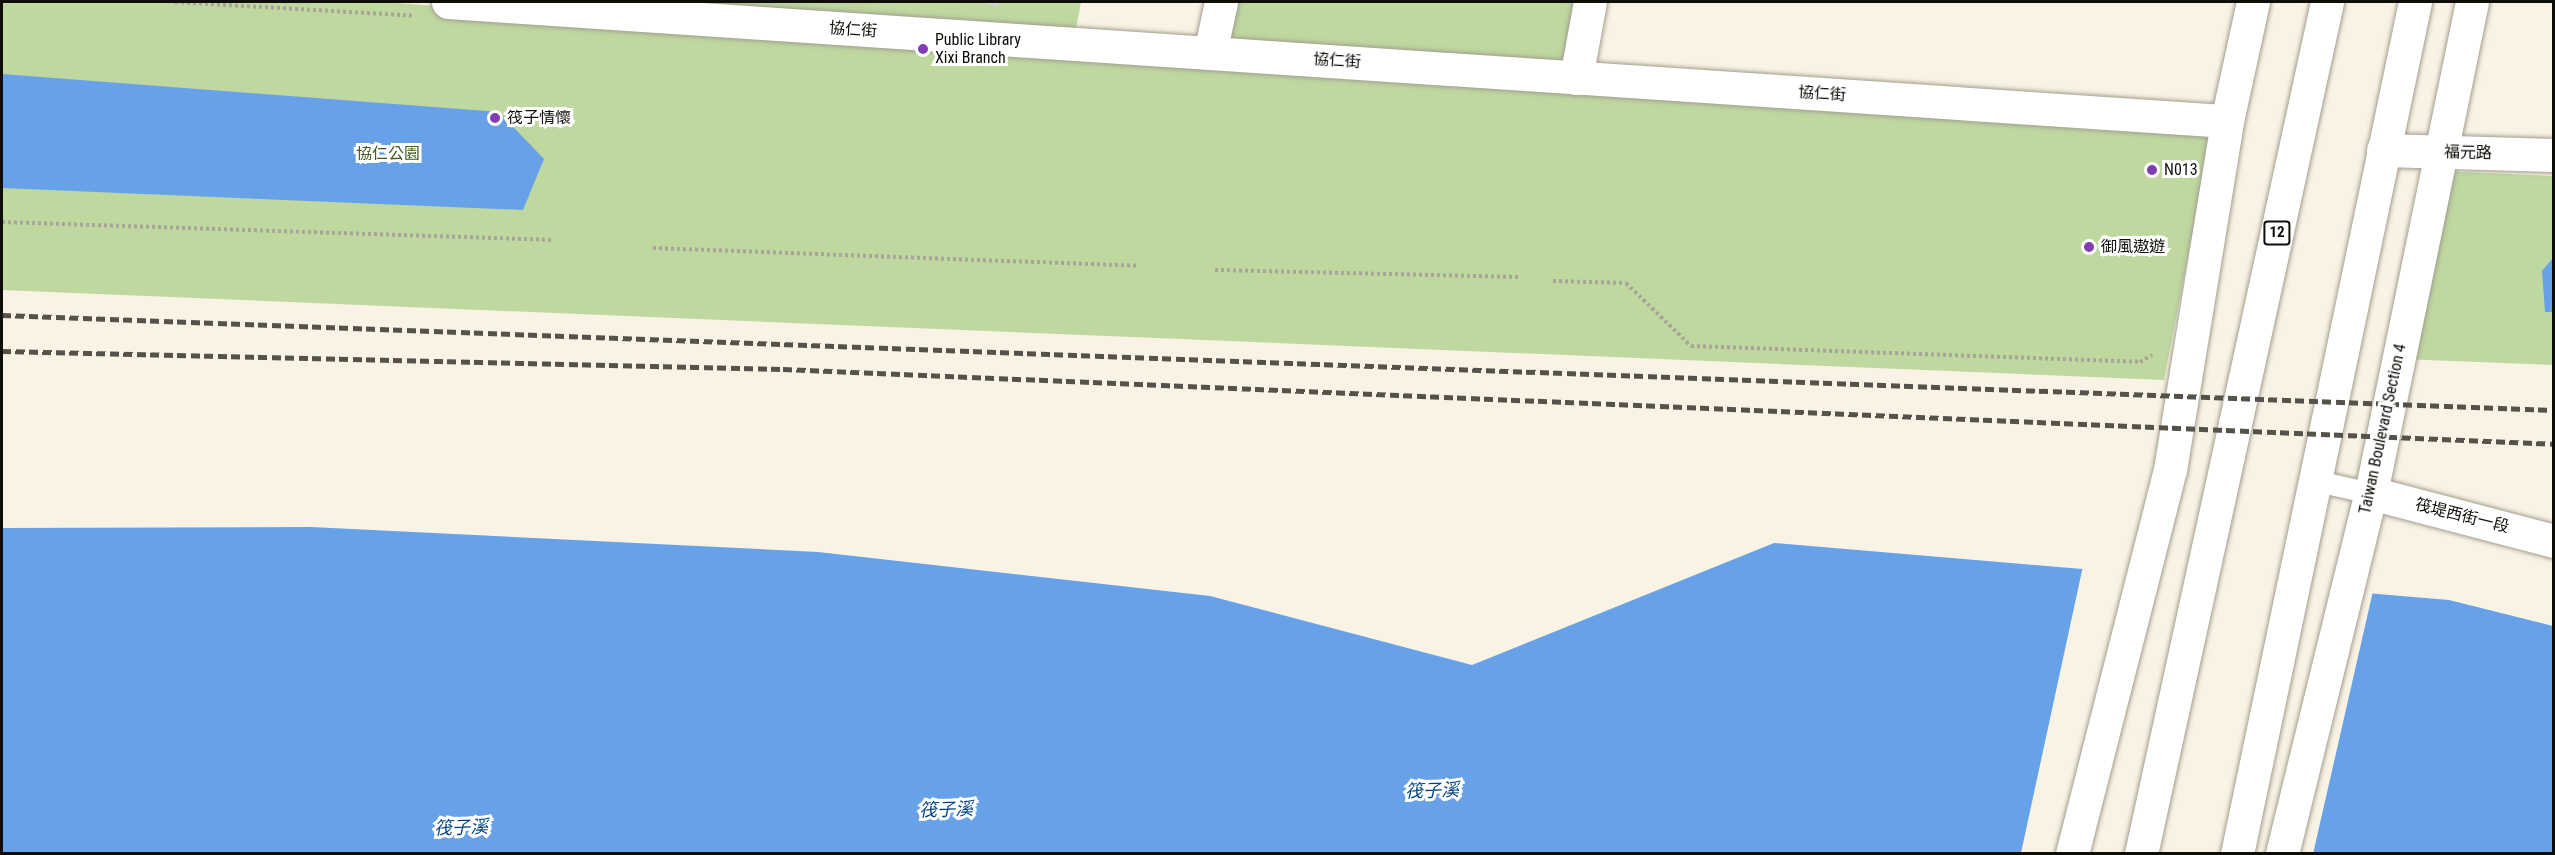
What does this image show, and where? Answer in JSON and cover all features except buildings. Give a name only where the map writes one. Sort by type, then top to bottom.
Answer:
[{"type":"street","points":[[1210,53],[1221,2]]},
{"type":"street","points":[[1576,78],[1590,2]]},
{"type":"street","points":[[2072,854],[2170,470],[2227,121],[2253,2]]},
{"type":"street","name":"12","points":[[2141,854],[2228,464],[2327,2]]},
{"type":"street","points":[[2237,854],[2318,481],[2383,150],[2415,2]]},
{"type":"street","name":"Taiwan Boulevard Section 4","points":[[2282,854],[2371,493],[2439,153],[2472,2]]},
{"type":"street","name":"協仁街","points":[[437,9],[646,9],[1210,53],[2227,121]]},
{"type":"street","name":"福元路","points":[[2383,150],[2553,155]]},
{"type":"street","name":"筏堤西街一段","points":[[2371,493],[2553,541]]},
{"type":"lane","points":[[2318,481],[2371,493]]},
{"type":"path","points":[[175,2],[437,9]]},
{"type":"path","points":[[2,222],[553,240]]},
{"type":"path","points":[[653,248],[1138,266]]},
{"type":"path","points":[[1215,270],[1519,277]]},
{"type":"path","points":[[1553,281],[1626,283],[1691,346],[2140,362]]},
{"type":"green space","name":"協仁公園","points":[[2,2],[381,2],[2213,127],[2164,380],[2,290]]},
{"type":"green space","points":[[681,2],[1081,2],[1075,34]]},
{"type":"green space","points":[[1236,2],[1575,2],[1564,61],[1228,40]]},
{"type":"green space","points":[[2439,171],[2553,176],[2553,365],[2400,359]]},
{"type":"water","points":[[2,74],[499,112],[544,159],[523,210],[2,188]]},
{"type":"water","points":[[2553,258],[2553,312],[2545,312],[2542,271]]},
{"type":"water","name":"筏子溪","points":[[311,527],[818,552],[1210,596],[1472,665],[1774,543],[2449,600],[2553,626],[2553,853],[2,854],[2,528]]},
{"type":"pier","points":[[2083,566],[2373,591],[2313,854],[2021,853]]},
{"type":"railway","points":[[2,315],[2554,410]]},
{"type":"railway","points":[[2,351],[783,369],[2554,444]]},
{"type":"place","name":"Public Library Xixi Branch","points":[[923,49]]},
{"type":"place","name":"筏子情懷","points":[[495,118]]},
{"type":"place","name":"N013","points":[[2152,170]]},
{"type":"place","name":"御風遨遊","points":[[2089,247]]}]
